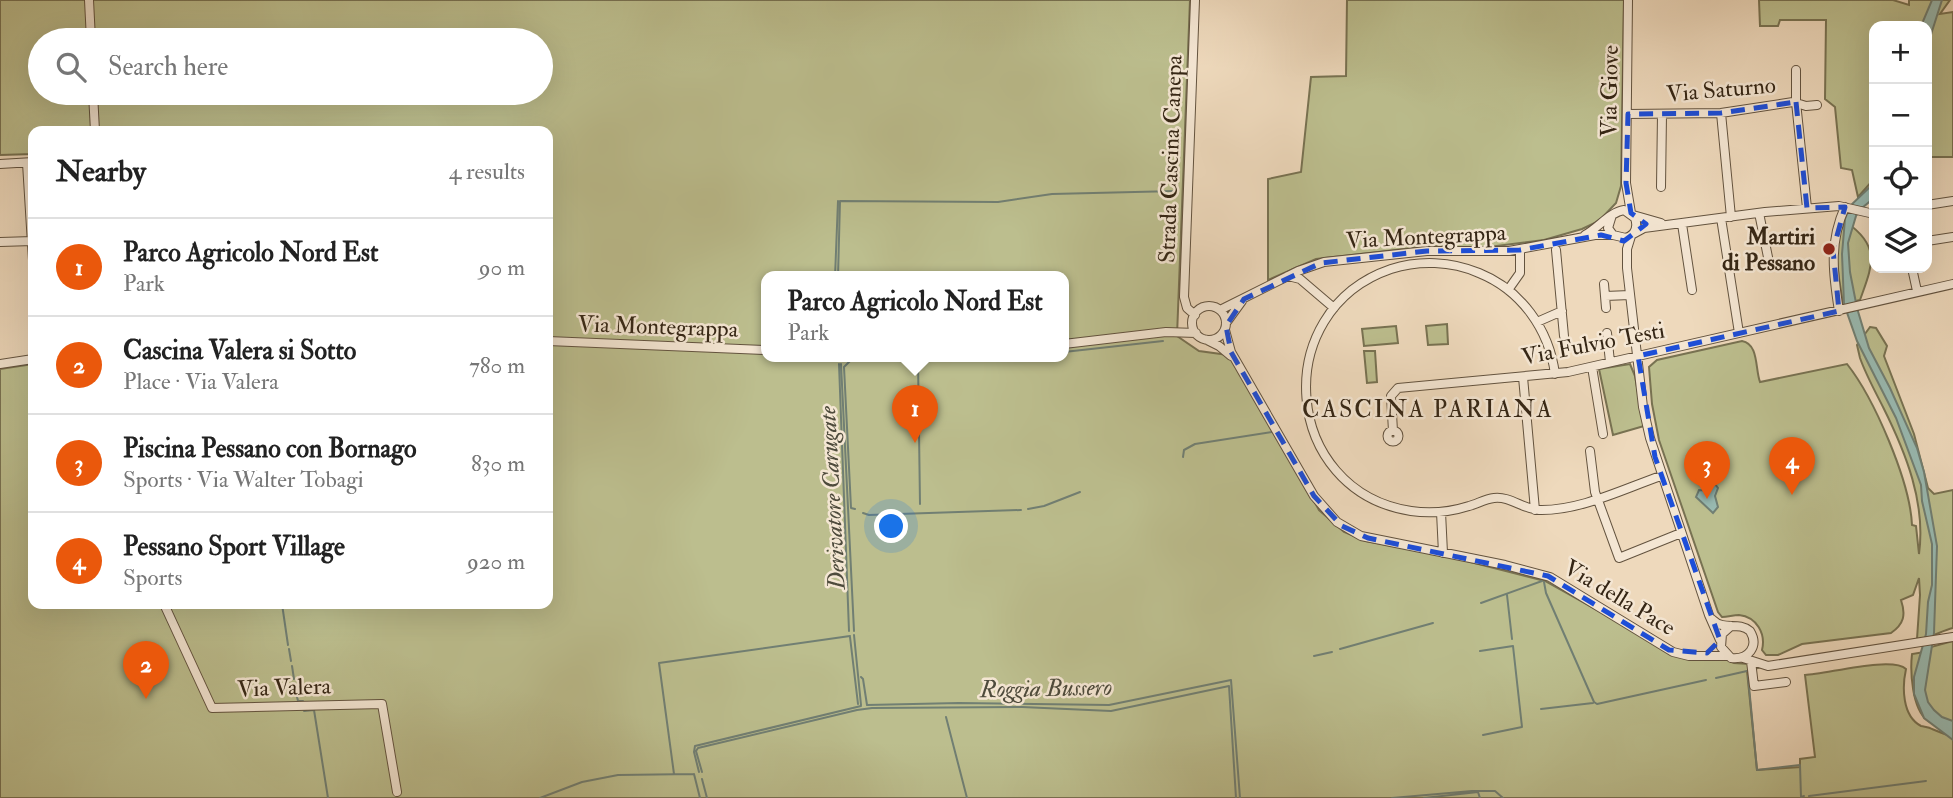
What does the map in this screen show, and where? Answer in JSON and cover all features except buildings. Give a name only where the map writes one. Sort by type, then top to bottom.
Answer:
[{"type":"street","points":[[89,0],[90,28]]},
{"type":"street","name":"Strada Cascina Canepa","points":[[1194,318],[1184,297],[1195,0]]},
{"type":"street","name":"Via Giove","points":[[1613,213],[1622,200],[1626,183],[1628,0]]},
{"type":"street","points":[[1796,70],[1796,102],[1807,208]]},
{"type":"street","name":"Via Saturno","points":[[1628,114],[1721,113],[1796,102],[1806,106],[1816,105]]},
{"type":"street","points":[[94,105],[95,126]]},
{"type":"street","points":[[1721,113],[1731,216]]},
{"type":"street","points":[[1661,187],[1662,114]]},
{"type":"street","points":[[0,164],[28,163]]},
{"type":"street","name":"Via Giove","points":[[1626,183],[1632,214]]},
{"type":"street","points":[[1932,204],[1953,201]]},
{"type":"street","points":[[1841,310],[1833,272],[1833,250],[1836,230],[1845,207]]},
{"type":"street","points":[[1615,237],[1632,235],[1644,228],[1807,208],[1845,207],[1869,214]]},
{"type":"street","points":[[1627,268],[1615,237],[1608,228],[1613,213],[1624,210],[1648,221],[1678,224]]},
{"type":"street","name":"Via Montegrappa","points":[[1576,239],[1597,228],[1613,213]]},
{"type":"street","points":[[1759,213],[1770,267]]},
{"type":"street","points":[[1632,214],[1636,226],[1627,249],[1627,268],[1643,407],[1661,475],[1723,650],[1735,659],[1747,659],[1765,666],[1953,637]]},
{"type":"street","points":[[1721,218],[1739,333]]},
{"type":"street","points":[[1678,224],[1692,290]]},
{"type":"street","name":"Via Montegrappa","points":[[1220,310],[1288,276],[1321,263],[1427,251],[1520,250],[1601,234],[1615,237]]},
{"type":"street","points":[[1932,240],[1953,237]]},
{"type":"street","points":[[0,242],[28,241]]},
{"type":"street","points":[[1508,290],[1520,273],[1520,250]]},
{"type":"street","points":[[1556,250],[1564,336]]},
{"type":"street","points":[[1555,374],[1548,344],[1537,322],[1508,290],[1489,277],[1466,268],[1441,263],[1420,263],[1395,268],[1368,279],[1334,308],[1313,344],[1306,376],[1308,415],[1320,448],[1341,475],[1371,498],[1409,510],[1441,512],[1496,498],[1535,510],[1570,507],[1661,475]]},
{"type":"street","points":[[1913,273],[1917,291]]},
{"type":"street","points":[[1288,276],[1300,279],[1334,308]]},
{"type":"street","points":[[1604,284],[1606,309]]},
{"type":"street","name":"Via Fulvio Testi","points":[[1393,431],[1391,396],[1396,389],[1555,374],[1953,284]]},
{"type":"street","points":[[1605,296],[1630,295]]},
{"type":"street","name":"Via Montegrappa","points":[[1225,326],[1244,299]]},
{"type":"street","points":[[1069,343],[1166,332],[1196,332],[1207,340],[1216,339],[1225,326],[1220,310],[1206,307],[1194,318],[1166,332]]},
{"type":"street","points":[[1537,322],[1562,311]]},
{"type":"street","points":[[1194,318],[1196,332]]},
{"type":"street","name":"Via della Pace","points":[[1225,326],[1228,345],[1314,496],[1333,519],[1351,531],[1368,538],[1548,576],[1680,654],[1728,656]]},
{"type":"street","points":[[1607,333],[1610,362]]},
{"type":"street","name":"Via della Pace","points":[[1207,340],[1222,348],[1238,363]]},
{"type":"street","name":"Via Montegrappa","points":[[553,341],[761,349]]},
{"type":"street","points":[[0,364],[28,360]]},
{"type":"street","points":[[1592,366],[1603,435]]},
{"type":"street","points":[[1523,377],[1535,510]]},
{"type":"street","points":[[1590,451],[1597,498],[1619,558],[1681,533]]},
{"type":"street","points":[[1441,512],[1443,553]]},
{"type":"street","name":"Via Valera","points":[[166,609],[212,708],[382,704],[397,792]]},
{"type":"street","points":[[1709,615],[1717,624],[1741,626],[1750,631],[1754,640],[1747,659],[1754,686],[1786,682]]},
{"type":"street","points":[[1720,641],[1723,633],[1731,626]]},
{"type":"street","name":"Via della Pace","points":[[1694,656],[1710,652],[1720,641]]},
{"type":"street","points":[[1752,651],[1764,663],[1778,665]]},
{"type":"highlighted area","points":[[1796,102],[1807,208],[1845,207],[1833,250],[1839,311],[1638,356],[1655,457],[1720,640],[1707,653],[1669,650],[1548,576],[1368,538],[1342,526],[1314,496],[1231,352],[1226,326],[1244,299],[1321,263],[1427,251],[1520,250],[1601,235],[1624,241],[1646,224],[1631,213],[1626,183],[1628,114],[1721,113]]},
{"type":"green space","points":[[0,0],[1190,0],[1177,336],[1199,351],[1228,355],[1244,375],[1319,510],[1344,532],[1366,541],[1451,557],[1545,581],[1658,647],[1724,658],[1758,668],[1747,671],[1757,770],[1800,767],[1800,759],[1815,757],[1805,675],[1874,665],[1899,665],[1906,669],[1905,700],[1910,715],[1921,726],[1953,734],[1953,798],[0,798],[0,369],[28,365],[28,609],[553,609],[553,126],[28,126],[28,154],[0,155]]},
{"type":"green space","points":[[1347,0],[1624,0],[1621,186],[1616,203],[1599,221],[1544,240],[1481,248],[1431,246],[1316,259],[1268,280],[1268,179],[1301,172],[1311,77],[1346,76]]},
{"type":"green space","points":[[1759,0],[1893,0],[1909,5],[1909,0],[1950,0],[1940,14],[1953,12],[1953,157],[1932,157],[1932,21],[1869,21],[1869,185],[1858,197],[1852,170],[1841,168],[1835,107],[1825,99],[1826,20],[1780,20],[1778,26],[1760,26]]},
{"type":"green space","points":[[1846,222],[1865,240],[1869,249],[1869,272],[1860,300],[1843,304],[1837,250],[1841,230]]},
{"type":"green space","points":[[1447,324],[1448,344],[1428,345],[1426,326]]},
{"type":"green space","points":[[1396,326],[1398,343],[1364,346],[1362,329]]},
{"type":"green space","points":[[1870,327],[1876,328],[1887,346],[1884,356],[1914,434],[1928,488],[1934,494],[1953,490],[1953,628],[1917,639],[1919,578],[1913,595],[1901,600],[1903,619],[1891,633],[1802,644],[1778,655],[1766,655],[1762,650],[1763,638],[1759,627],[1751,619],[1739,615],[1722,617],[1718,612],[1659,440],[1649,367],[1657,360],[1742,341],[1754,352],[1760,382],[1847,364],[1879,418],[1898,464],[1912,525],[1916,526],[1919,554],[1920,516],[1912,479],[1899,442],[1862,364],[1857,345]]},
{"type":"green space","points":[[1364,351],[1375,351],[1377,382],[1367,383]]},
{"type":"green space","points":[[1630,364],[1635,376],[1644,426],[1613,435],[1599,369]]},
{"type":"green space","points":[[1953,641],[1953,732],[1930,722],[1922,714],[1915,699],[1911,670],[1912,654],[1930,651],[1931,647]]},
{"type":"water","points":[[1932,0],[1942,0],[1932,31],[1932,21],[1923,21]]},
{"type":"water","points":[[1869,188],[1869,202],[1856,216],[1848,243],[1850,272],[1869,348],[1917,448],[1924,472],[1937,546],[1934,633],[1925,690],[1928,702],[1934,710],[1953,721],[1953,740],[1924,718],[1914,694],[1914,677],[1926,634],[1932,585],[1932,544],[1921,485],[1896,418],[1857,341],[1844,304],[1842,254],[1845,219],[1850,206]]},
{"type":"water","points":[[1709,483],[1714,483],[1718,488],[1715,496],[1718,507],[1713,513],[1696,497],[1699,490],[1709,491]]},
{"type":"waterway","points":[[838,271],[840,201],[998,202],[1052,194],[1176,191]]},
{"type":"waterway","points":[[835,271],[838,201]]},
{"type":"waterway","points":[[1069,351],[1163,341]]},
{"type":"waterway","name":"Derivatore Carugate","points":[[849,362],[844,367],[851,508],[855,509]]},
{"type":"waterway","points":[[918,362],[920,504]]},
{"type":"waterway","name":"Derivatore Carugate","points":[[839,364],[849,631]]},
{"type":"waterway","name":"Derivatore Carugate","points":[[841,364],[854,631]]},
{"type":"waterway","points":[[1183,457],[1184,450],[1195,444],[1272,432]]},
{"type":"waterway","points":[[1028,509],[1044,506],[1080,492]]},
{"type":"waterway","points":[[863,513],[869,515],[1021,510]]},
{"type":"waterway","points":[[1481,603],[1542,581]]},
{"type":"waterway","points":[[1544,582],[1546,593],[1597,704],[1706,680]]},
{"type":"waterway","points":[[1507,595],[1512,639]]},
{"type":"waterway","points":[[283,609],[288,645]]},
{"type":"waterway","points":[[1340,649],[1433,623]]},
{"type":"waterway","name":"Derivatore Carugate","points":[[854,635],[861,705]]},
{"type":"waterway","points":[[674,774],[659,663],[850,636]]},
{"type":"waterway","points":[[850,637],[858,704]]},
{"type":"waterway","points":[[1480,651],[1513,646],[1522,727],[1483,735]]},
{"type":"waterway","points":[[289,649],[291,661]]},
{"type":"waterway","points":[[1314,656],[1332,652]]},
{"type":"waterway","points":[[292,666],[294,679]]},
{"type":"waterway","points":[[1716,678],[1747,671]]},
{"type":"waterway","points":[[1748,676],[1757,770],[1800,765],[1801,797],[1804,796]]},
{"type":"waterway","points":[[861,677],[867,705]]},
{"type":"waterway","name":"Roggia Bussero","points":[[867,705],[1109,705],[1231,680],[1240,798]]},
{"type":"waterway","points":[[294,684],[298,701]]},
{"type":"waterway","name":"Roggia Bussero","points":[[702,772],[696,751],[698,748],[857,710],[1022,707],[1111,711],[1229,686],[1236,798]]},
{"type":"waterway","points":[[1541,709],[1593,703]]},
{"type":"waterway","points":[[699,772],[695,746],[861,706]]},
{"type":"waterway","points":[[304,711],[314,710],[328,798]]},
{"type":"waterway","points":[[946,717],[967,798]]},
{"type":"waterway","points":[[694,774],[700,798]]},
{"type":"waterway","points":[[540,798],[582,782],[618,775],[694,774]]},
{"type":"waterway","points":[[702,779],[707,798]]},
{"type":"waterway","points":[[1809,796],[1926,781]]},
{"type":"waterway","name":"Roggia Bussero","points":[[1392,798],[1472,791],[1495,791],[1503,798]]},
{"type":"waterway","name":"Roggia Bussero","points":[[1424,798],[1478,792],[1480,798]]},
{"type":"place","name":"Martiri di Pessano","points":[[1829,249]]},
{"type":"place","name":"Parco Agricolo Nord Est","points":[[915,443]]},
{"type":"place","name":"Pessano Sport Village","points":[[1792,495]]},
{"type":"place","name":"Piscina Pessano con Bornago","points":[[1707,499]]},
{"type":"place","name":"Cascina Valera si Sotto","points":[[146,699]]},
{"type":"district","name":"CASCINA PARIANA","points":[[1428,409]]}]
